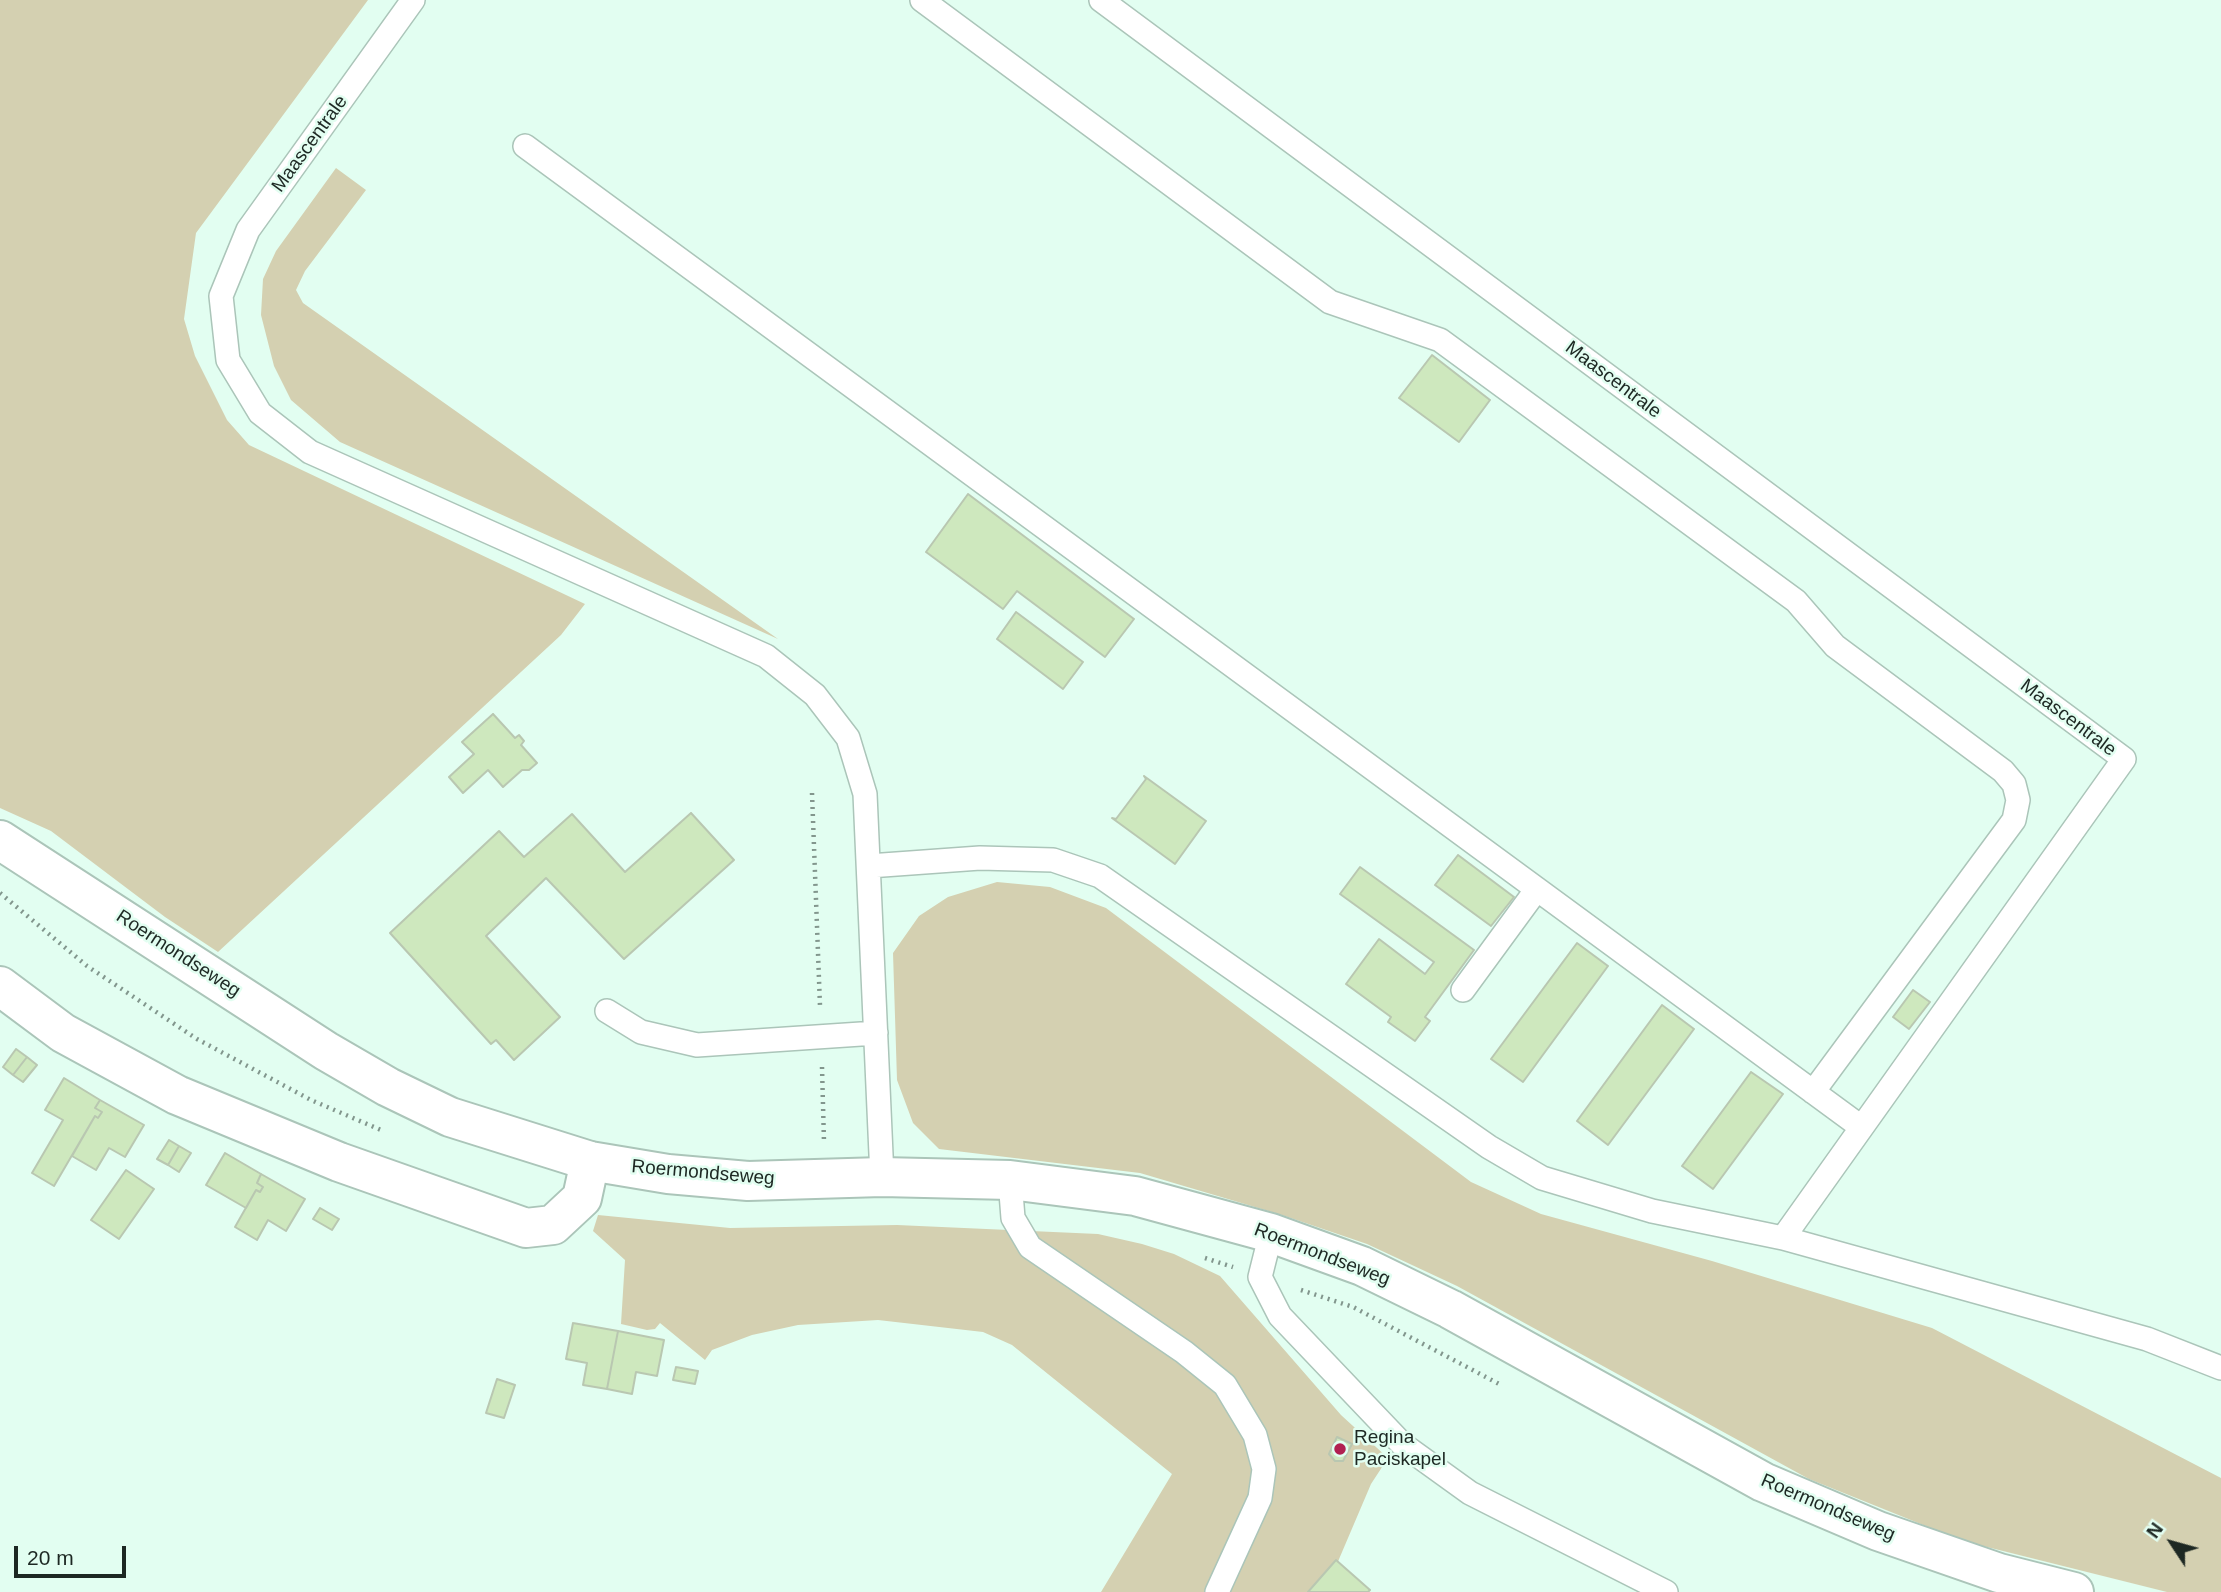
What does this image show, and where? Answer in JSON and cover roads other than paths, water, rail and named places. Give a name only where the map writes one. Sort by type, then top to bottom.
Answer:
[{"type":"main road","name":"Roermondseweg","points":[[0,840],[388,1087],[450,1117],[590,1161],[668,1174],[748,1181],[882,1177],[1010,1180],[1135,1196],[1271,1233],[1362,1266],[1450,1309],[1763,1482],[1878,1531],[1998,1573],[2074,1592]]},
{"type":"main road","points":[[0,986],[63,1033],[177,1095],[339,1162],[526,1228],[553,1225],[582,1198],[590,1161]]},
{"type":"lane","name":"Maascentrale","points":[[413,0],[248,230],[221,296],[228,360],[260,412],[310,452],[766,656],[815,695],[848,738],[865,794],[869,866]]},
{"type":"lane","points":[[922,0],[1330,302],[1440,340],[1796,601],[1835,646],[2003,771],[2014,784],[2018,800],[2014,820],[1813,1092]]},
{"type":"lane","name":"Maascentrale","points":[[1101,0],[2124,759],[1861,1127]]},
{"type":"lane","points":[[525,146],[1861,1127],[1783,1238]]},
{"type":"lane","points":[[882,1177],[869,866],[980,858],[1053,860],[1100,876],[1489,1147],[1542,1178],[1652,1211],[1783,1238],[2147,1339],[2221,1368]]},
{"type":"lane","points":[[1463,990],[1537,889]]},
{"type":"lane","points":[[607,1011],[640,1032],[697,1045],[876,1033]]},
{"type":"lane","points":[[1010,1180],[1013,1219],[1030,1247],[1184,1352],[1225,1385],[1255,1435],[1264,1469],[1260,1498],[1217,1592]]},
{"type":"lane","points":[[1271,1233],[1260,1277],[1280,1316],[1402,1444],[1470,1493],[1665,1592]]},
{"type":"place","name":"Regina Paciskapel","points":[[1340,1449]]}]
